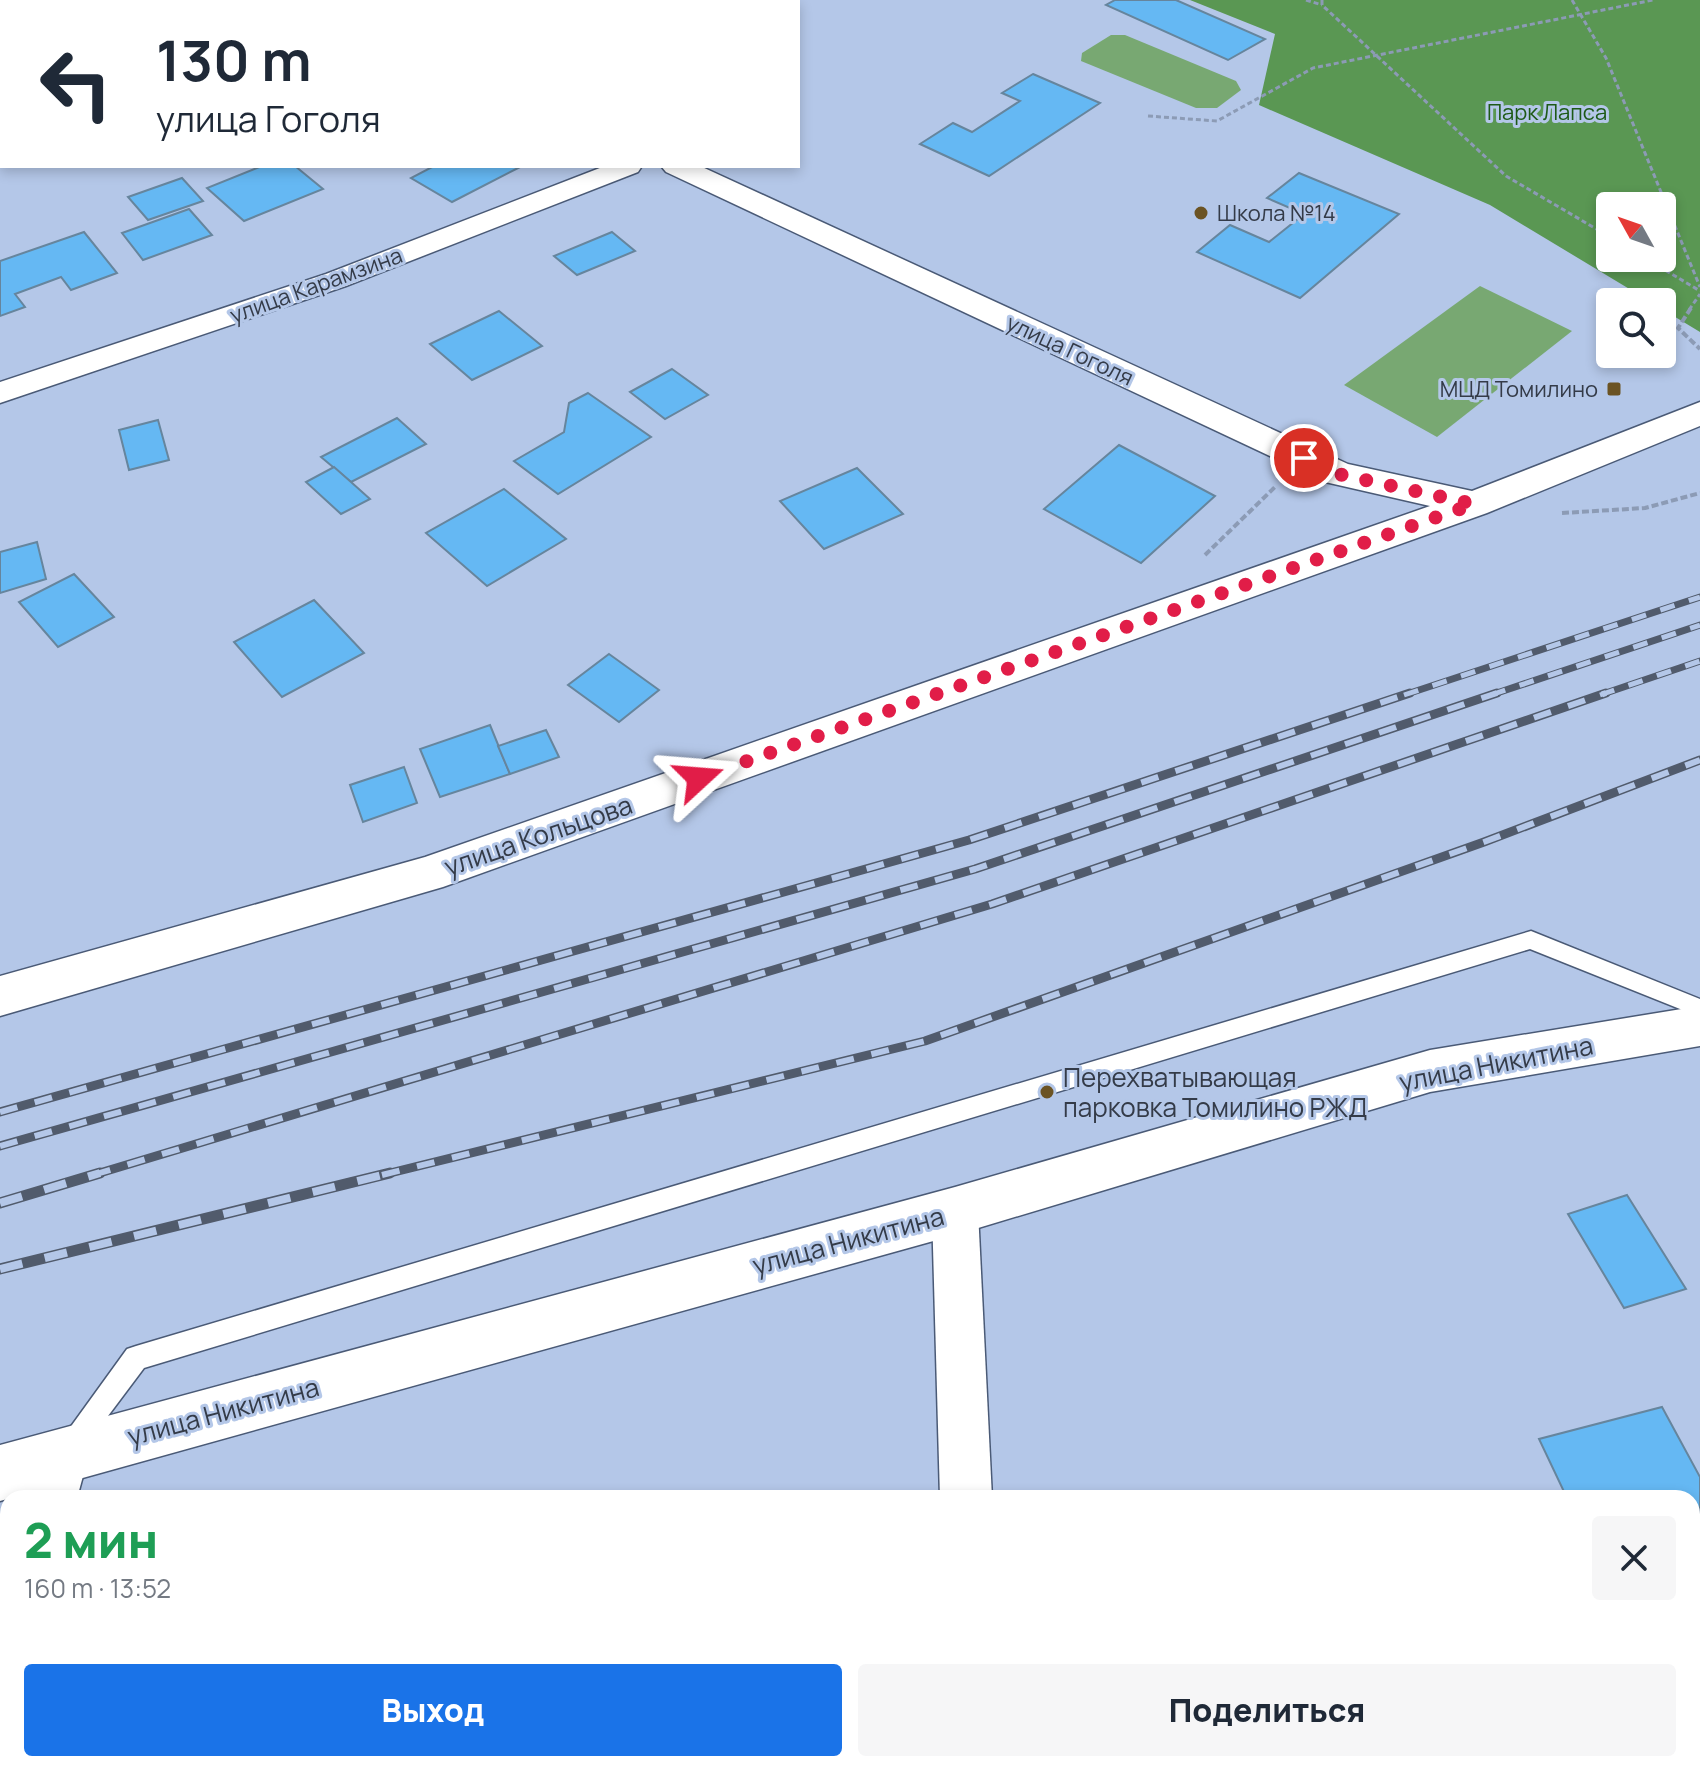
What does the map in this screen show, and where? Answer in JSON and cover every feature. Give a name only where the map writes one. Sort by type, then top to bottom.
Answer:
[{"type":"street","name":"улица Карамзина","points":[[0,393],[336,280],[624,168]]},
{"type":"street","name":"улица Гоголя","points":[[680,168],[1338,474],[1474,504]]},
{"type":"street","name":"улица Кольцова","points":[[0,996],[428,874],[1474,504],[1700,413]]},
{"type":"street","name":"улица Никитина","points":[[0,1473],[58,1476],[1430,1071],[1700,1026]]},
{"type":"street","points":[[955,1211],[966,1490]]},
{"type":"lane","points":[[58,1476],[136,1358],[1531,940],[1700,1008]]},
{"type":"path","points":[[1306,0],[1322,2],[1506,176],[1596,229]]},
{"type":"path","points":[[1572,0],[1606,58],[1700,291]]},
{"type":"path","points":[[1148,116],[1217,121],[1313,68],[1374,53],[1582,16],[1653,0]]},
{"type":"path","points":[[1668,272],[1700,291]]},
{"type":"path","points":[[1700,291],[1678,328],[1700,349]]},
{"type":"path","points":[[1557,513],[1645,508],[1700,493]]},
{"type":"green space","name":"Парк Лапса","points":[[1190,0],[1700,0],[1700,332],[1676,317],[1676,288],[1628,288],[1601,272],[1676,272],[1676,192],[1596,192],[1596,269],[1490,205],[1259,105],[1275,34]]},
{"type":"green space","points":[[1111,35],[1125,35],[1236,81],[1241,90],[1217,108],[1196,108],[1081,61],[1082,53]]},
{"type":"green space","points":[[1480,286],[1572,331],[1437,437],[1344,385]]},
{"type":"building","points":[[1115,0],[1176,0],[1265,39],[1228,60],[1106,5]]},
{"type":"building","points":[[1033,74],[1100,103],[989,176],[920,144],[953,123],[972,132],[1020,101],[1002,93]]},
{"type":"building","points":[[257,168],[297,168],[323,189],[244,221],[207,188]]},
{"type":"building","points":[[430,168],[518,168],[452,202],[411,178]]},
{"type":"building","points":[[1299,173],[1399,214],[1300,298],[1197,252],[1230,225],[1269,242],[1304,214],[1267,198]]},
{"type":"building","points":[[182,178],[203,201],[148,220],[128,197]]},
{"type":"building","points":[[189,209],[212,235],[143,260],[122,233]]},
{"type":"building","points":[[84,232],[117,273],[71,290],[61,277],[15,294],[25,307],[0,316],[0,261]]},
{"type":"building","points":[[612,232],[635,251],[577,275],[554,256]]},
{"type":"building","points":[[499,311],[542,346],[472,380],[430,344]]},
{"type":"building","points":[[672,369],[708,395],[665,419],[630,392]]},
{"type":"building","points":[[588,393],[651,437],[558,494],[514,461],[564,432],[569,403]]},
{"type":"building","points":[[397,418],[426,444],[351,482],[321,457]]},
{"type":"building","points":[[158,420],[169,460],[129,470],[119,430]]},
{"type":"building","points":[[1119,445],[1215,496],[1141,563],[1044,509]]},
{"type":"building","points":[[334,467],[370,499],[341,514],[306,482]]},
{"type":"building","points":[[857,468],[903,514],[824,549],[780,501]]},
{"type":"building","points":[[504,489],[566,539],[487,586],[426,533]]},
{"type":"building","points":[[37,542],[46,579],[0,593],[0,552]]},
{"type":"building","points":[[74,574],[114,617],[58,647],[19,602]]},
{"type":"building","points":[[314,600],[364,653],[282,697],[234,642]]},
{"type":"building","points":[[609,654],[659,690],[619,722],[568,685]]},
{"type":"building","points":[[490,725],[510,774],[440,797],[420,749]]},
{"type":"building","points":[[546,730],[559,757],[510,774],[498,746]]},
{"type":"building","points":[[404,767],[417,803],[363,822],[350,785]]},
{"type":"building","points":[[1627,1195],[1686,1289],[1624,1308],[1568,1214]]},
{"type":"building","points":[[1662,1407],[1700,1477],[1700,1490],[1563,1490],[1539,1439]]},
{"type":"railway","points":[[1404,695],[1700,597]]},
{"type":"railway","points":[[1491,695],[1700,625]]},
{"type":"railway","points":[[1600,695],[1700,661]]},
{"type":"railway","points":[[1404,695],[1410,693]]},
{"type":"railway","points":[[0,1146],[975,869],[1497,693]]},
{"type":"railway","points":[[93,1175],[992,904],[1606,693]]},
{"type":"railway","points":[[0,1112],[969,840],[1404,695]]},
{"type":"railway","points":[[382,1175],[925,1041],[1484,842],[1700,760]]},
{"type":"railway","points":[[0,1203],[100,1173]]},
{"type":"railway","points":[[0,1269],[390,1173]]},
{"type":"place","name":"Школа №14","points":[[1201,213]]},
{"type":"place","name":"МЦД Томилино","points":[[1614,389]]},
{"type":"place","name":"Перехватывающая парковка Томилино РЖД","points":[[1047,1092]]},
{"type":"route","points":[[699,778],[1474,504],[1338,474],[1304,458]]}]
